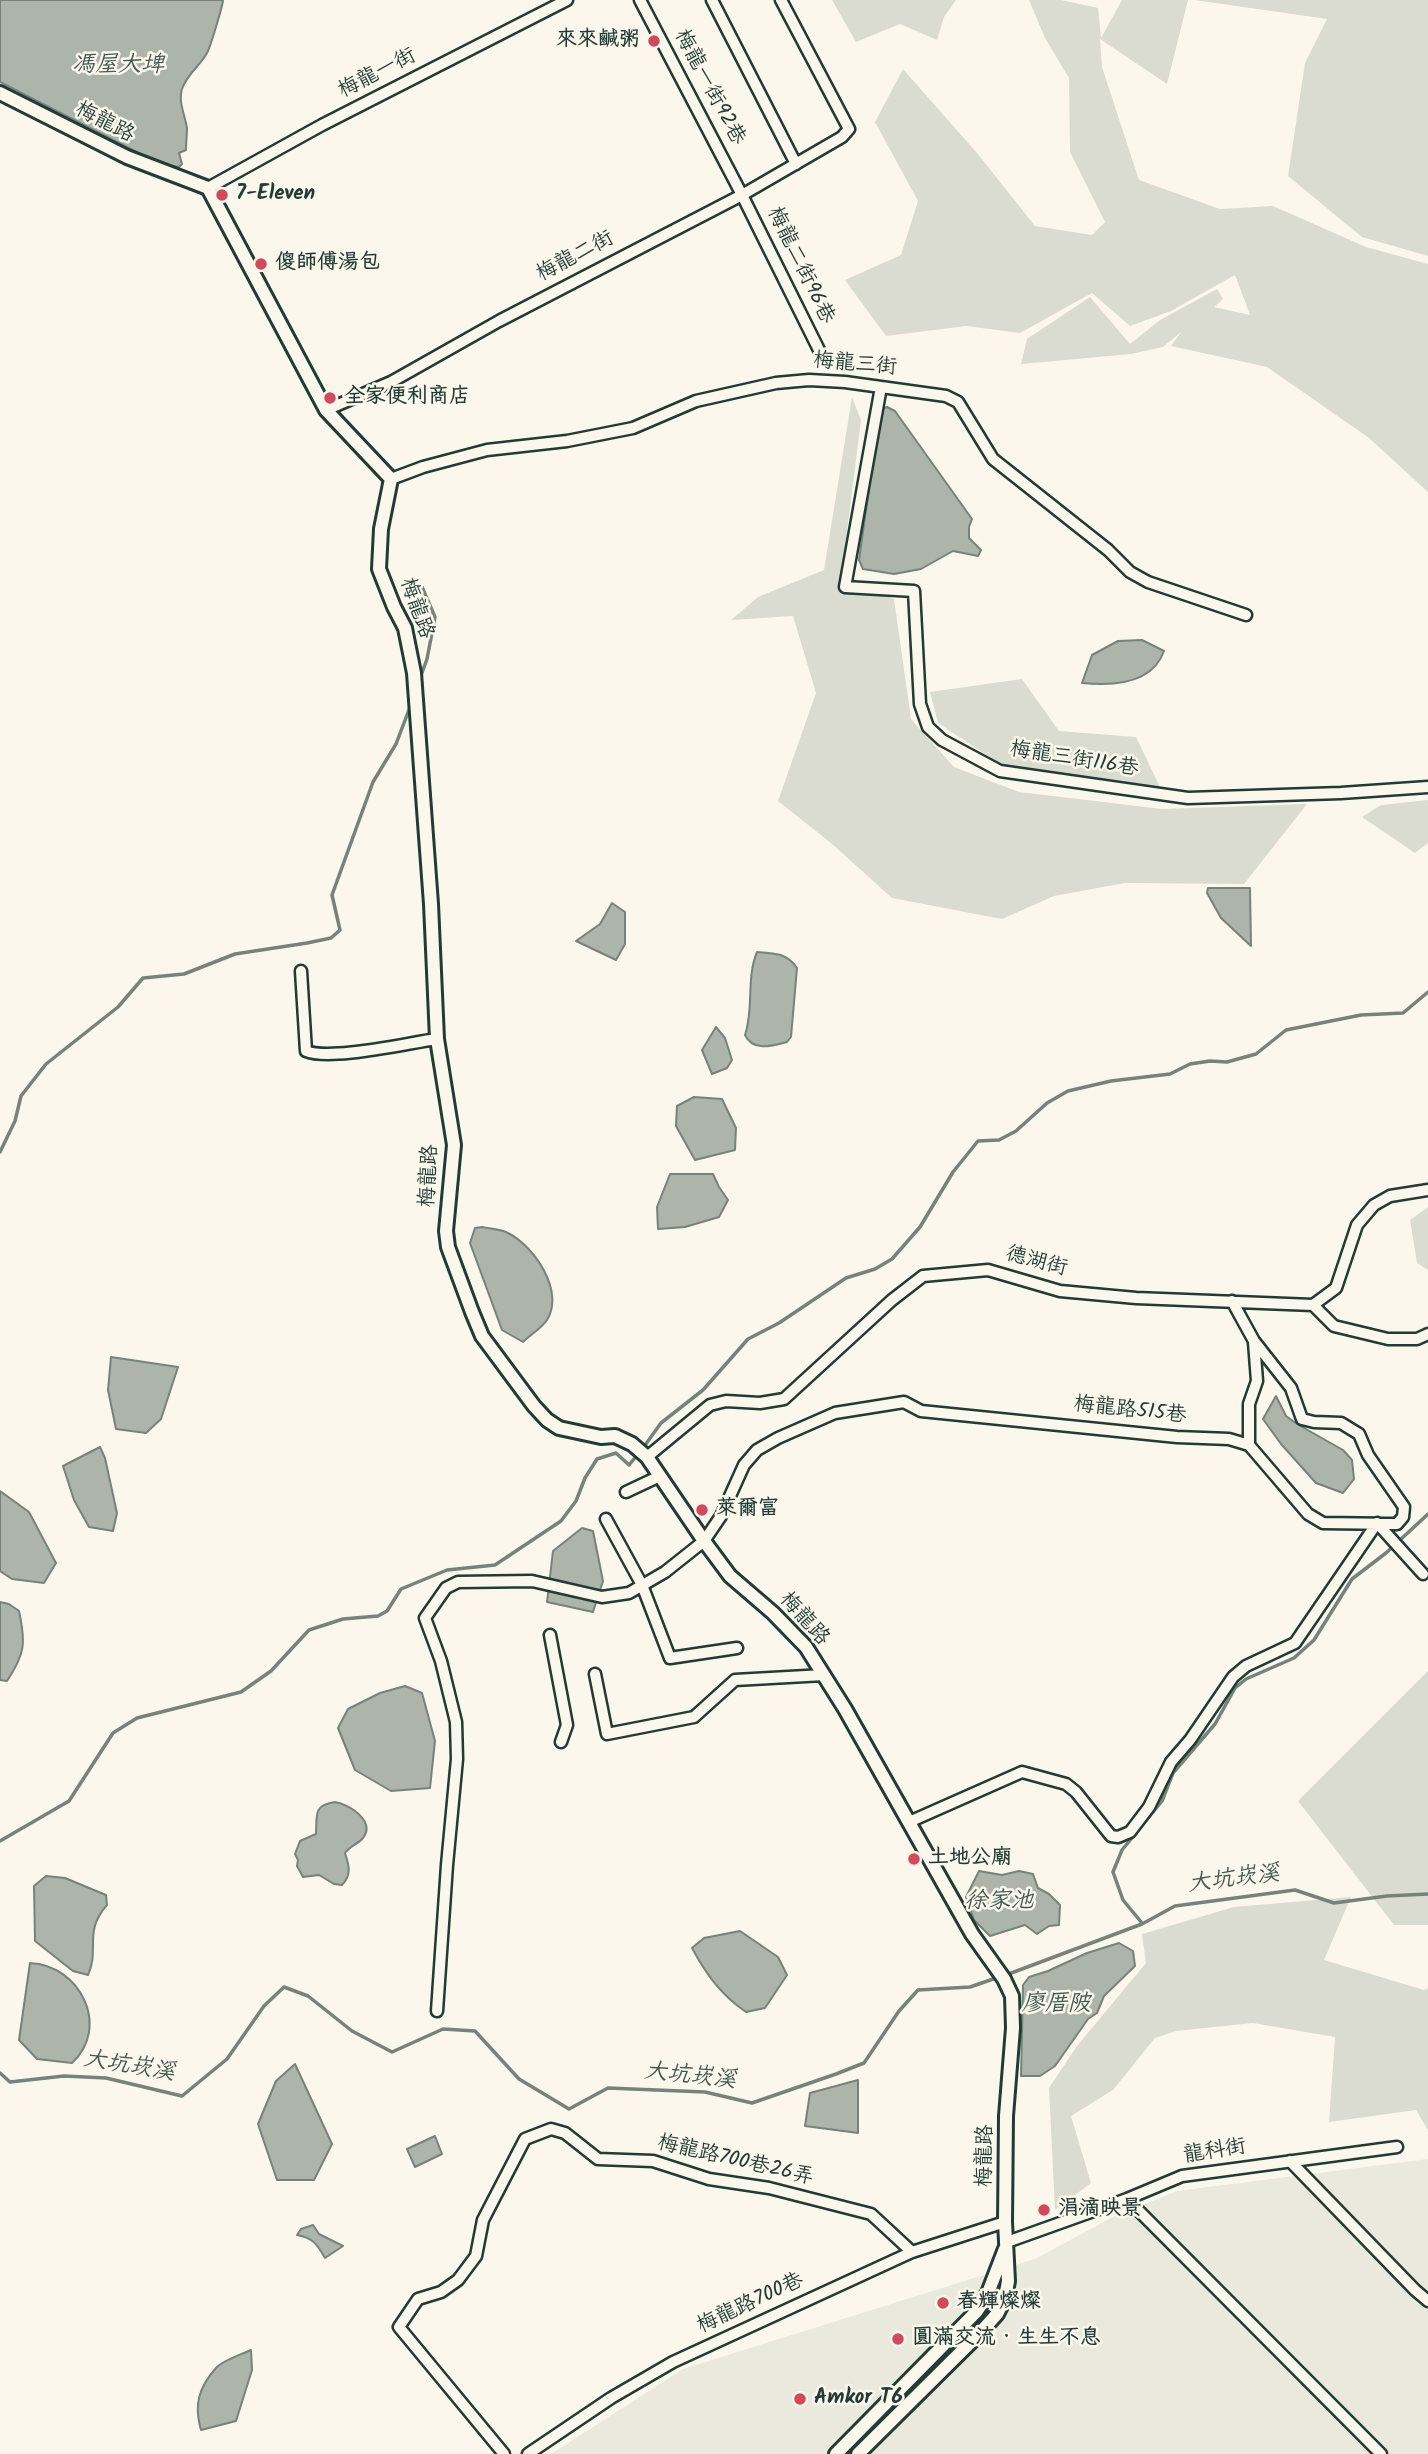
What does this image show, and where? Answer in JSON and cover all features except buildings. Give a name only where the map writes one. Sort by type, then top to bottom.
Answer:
[{"type":"street","name":"梅龍一街","points":[[208,188],[322,125],[567,0]]},
{"type":"street","name":"梅龍一街92巷","points":[[639,0],[742,195]]},
{"type":"street","points":[[712,0],[796,164]]},
{"type":"street","name":"梅龍二街","points":[[326,410],[391,382],[499,321],[742,195],[842,137],[849,129],[781,0]]},
{"type":"street","name":"梅龍路","points":[[0,93],[127,158],[208,188]]},
{"type":"street","points":[[208,188],[326,410],[391,479]]},
{"type":"street","name":"梅龍二街96巷","points":[[742,195],[821,354]]},
{"type":"street","name":"梅龍三街","points":[[391,479],[423,467],[487,450],[633,428],[696,401],[776,383],[809,380],[946,396],[958,402],[993,459],[1108,550],[1130,572],[1148,582],[1246,615]]},
{"type":"street","name":"梅龍三街116巷","points":[[881,387],[845,587],[914,592],[920,704],[928,727],[942,740],[1000,771],[1188,798],[1428,787]]},
{"type":"street","name":"梅龍路","points":[[391,479],[382,530],[379,569],[405,628],[415,677],[431,904],[437,1039],[454,1144],[446,1231],[448,1247],[482,1336],[547,1420],[559,1428],[601,1437],[614,1436],[634,1446],[647,1457],[730,1576],[773,1613],[806,1647],[972,1934],[1001,1975],[1012,1996],[1013,2028],[1006,2116],[1006,2298],[997,2314],[858,2454]]},
{"type":"street","points":[[301,971],[306,1051],[314,1055],[437,1039]]},
{"type":"street","points":[[1428,1191],[1390,1196],[1374,1205],[1357,1225],[1336,1288],[1313,1305],[1334,1326],[1388,1339],[1417,1339],[1428,1334]]},
{"type":"street","name":"德湖街","points":[[647,1457],[710,1405],[726,1401],[760,1403],[784,1399],[892,1300],[923,1276],[988,1270],[1060,1291],[1136,1298],[1313,1305]]},
{"type":"street","points":[[1232,1301],[1254,1341],[1291,1388],[1303,1419],[1341,1423],[1359,1434],[1368,1455],[1404,1507],[1403,1517],[1397,1524],[1323,1523],[1308,1514],[1250,1445],[1249,1404],[1257,1381],[1254,1341]]},
{"type":"street","name":"梅龍路515巷","points":[[437,2011],[457,1759],[456,1722],[441,1661],[425,1619],[446,1588],[458,1582],[532,1581],[602,1597],[629,1592],[665,1572],[704,1541],[721,1516],[744,1465],[757,1450],[835,1413],[891,1403],[904,1402],[921,1412],[1177,1437],[1229,1439],[1250,1445]]},
{"type":"street","points":[[626,1492],[660,1476]]},
{"type":"street","points":[[606,1519],[642,1585],[670,1658],[737,1648]]},
{"type":"street","points":[[1377,1523],[1423,1574]]},
{"type":"street","points":[[909,1822],[1022,1772],[1066,1784],[1076,1792],[1111,1836],[1118,1837],[1130,1832],[1149,1807],[1171,1762],[1190,1740],[1233,1677],[1246,1666],[1295,1643],[1377,1523]]},
{"type":"street","points":[[550,1635],[567,1725],[561,1742]]},
{"type":"street","points":[[595,1674],[607,1734],[694,1717],[734,1680],[824,1675]]},
{"type":"street","name":"梅龍路700巷26弄","points":[[504,2454],[399,2327],[418,2299],[441,2292],[457,2280],[476,2256],[483,2220],[526,2139],[551,2129],[565,2133],[598,2159],[653,2161],[709,2179],[769,2188],[871,2214],[912,2252]]},
{"type":"street","name":"龍科街","points":[[1007,2242],[1127,2199],[1182,2176],[1396,2147]]},
{"type":"street","points":[[1290,2161],[1428,2301]]},
{"type":"street","points":[[1127,2199],[1381,2454]]},
{"type":"street","name":"梅龍路700巷","points":[[528,2454],[611,2398],[673,2362],[912,2252],[1005,2222]]},
{"type":"street","points":[[837,2453],[977,2311],[988,2293],[1007,2242]]},
{"type":"shaded area","points":[[832,0],[956,0],[944,17],[937,40],[900,24],[856,42]]},
{"type":"shaded area","points":[[1029,0],[1061,0],[1098,8],[1101,38],[1122,0],[1188,0],[1167,84],[1100,39],[1102,67],[1139,180],[1220,209],[1273,206],[1366,247],[1428,264],[1428,492],[1369,438],[1267,367],[1171,346],[1181,332],[1163,347],[1131,354],[1021,364],[1027,339],[1090,297],[1130,344],[1160,320],[1217,289],[1223,299],[1214,307],[1250,315],[1235,275],[1171,311],[1130,326],[1092,293],[1020,333],[966,326],[886,336],[845,280],[901,255],[918,201],[875,122],[903,69],[977,153],[1035,226],[1092,235],[1105,222],[1070,152],[1069,78],[1045,38]]},
{"type":"shaded area","points":[[1194,0],[1428,0],[1428,256],[1362,237],[1288,176],[1305,63],[1327,19]]},
{"type":"shaded area","points":[[852,397],[861,420],[841,580],[894,599],[911,719],[954,767],[1019,792],[1162,809],[1307,804],[1244,884],[1125,883],[1054,896],[1002,919],[892,898],[831,843],[778,801],[816,693],[793,616],[731,620],[758,597],[824,570]]},
{"type":"shaded area","points":[[1022,679],[1059,731],[1136,737],[1160,787],[1000,764],[938,723],[930,692]]},
{"type":"shaded area","points":[[1428,800],[1428,843],[1415,853],[1362,817],[1381,805]]},
{"type":"shaded area","points":[[1428,1207],[1428,1270],[1417,1263],[1410,1220]]},
{"type":"shaded area","points":[[1428,1671],[1428,1925],[1394,1925],[1298,1801]]},
{"type":"shaded area","points":[[1351,1897],[1324,1960],[1424,1990],[1428,1988],[1428,2130],[1416,2110],[1329,2122],[1335,2037],[1253,2023],[1176,2031],[1155,2038],[1113,2090],[1071,2116],[1091,2183],[1055,2210],[1049,2088],[1077,2046],[1146,1963],[1142,1934],[1234,1907]]},
{"type":"shaded area","points":[[1428,2159],[1428,2454],[551,2454],[683,2369],[1035,2259],[1113,2217],[1177,2191]]},
{"type":"water","name":"馮屋大埤","points":[[0,0],[223,0],[207,53],[182,89],[181,104],[187,128],[186,150],[179,153],[182,164],[179,167],[162,165],[0,82]]},
{"type":"water","points":[[887,407],[895,411],[972,519],[969,538],[981,550],[978,556],[953,551],[921,569],[894,574],[863,569],[859,560],[880,410]]},
{"type":"water","points":[[1142,640],[1164,651],[1150,671],[1130,681],[1082,683],[1092,655],[1118,641]]},
{"type":"water","points":[[1208,888],[1250,888],[1251,946],[1221,918],[1207,893]]},
{"type":"water","points":[[612,903],[625,912],[625,944],[616,960],[576,941],[600,924]]},
{"type":"water","points":[[757,952],[784,957],[797,968],[791,1037],[787,1042],[758,1046],[745,1035]]},
{"type":"water","points":[[716,1027],[725,1038],[732,1060],[727,1068],[712,1074],[702,1050]]},
{"type":"water","points":[[694,1097],[722,1099],[736,1128],[735,1150],[695,1160],[676,1126],[677,1106]]},
{"type":"water","points":[[670,1174],[713,1174],[728,1200],[719,1217],[685,1227],[658,1229],[657,1207]]},
{"type":"water","points":[[475,1228],[505,1232],[518,1239],[537,1259],[549,1283],[552,1308],[547,1320],[523,1342],[502,1330],[470,1243]]},
{"type":"water","points":[[111,1357],[178,1367],[161,1419],[146,1433],[116,1429],[108,1390]]},
{"type":"water","points":[[1276,1396],[1286,1416],[1343,1450],[1352,1460],[1354,1479],[1343,1493],[1316,1483],[1263,1419]]},
{"type":"water","points":[[100,1447],[117,1513],[113,1531],[89,1527],[74,1500],[63,1466]]},
{"type":"water","points":[[0,1491],[29,1512],[56,1563],[44,1583],[12,1579],[0,1571]]},
{"type":"water","points":[[582,1528],[593,1531],[603,1581],[593,1612],[547,1602],[553,1551]]},
{"type":"water","points":[[0,1602],[19,1611],[23,1632],[21,1655],[7,1681],[0,1680]]},
{"type":"water","points":[[405,1686],[422,1693],[435,1741],[430,1788],[391,1791],[355,1770],[338,1728],[348,1709],[380,1693]]},
{"type":"water","points":[[335,1802],[359,1814],[366,1825],[363,1838],[345,1853],[348,1874],[342,1885],[334,1884],[319,1875],[303,1877],[295,1854],[300,1841],[316,1834],[320,1808]]},
{"type":"water","name":"徐家池","points":[[979,1871],[1002,1875],[1019,1871],[1033,1874],[1038,1888],[1060,1905],[1059,1925],[1049,1926],[1037,1934],[1025,1925],[990,1936],[974,1920],[966,1897]]},
{"type":"water","points":[[46,1876],[65,1878],[106,1895],[107,1905],[94,1932],[93,1957],[88,1975],[73,1971],[35,1941],[34,1886]]},
{"type":"water","points":[[740,1931],[778,1957],[787,1975],[765,2008],[746,2012],[715,1983],[692,1948],[704,1938]]},
{"type":"water","name":"廖厝陂","points":[[1119,1943],[1133,1951],[1135,1966],[1104,1996],[1097,2013],[1088,2019],[1055,2066],[1040,2076],[1021,2076],[1023,1985],[1029,1977]]},
{"type":"water","points":[[30,1963],[48,1966],[63,1974],[76,1986],[84,2000],[89,2016],[89,2032],[83,2048],[72,2063],[37,2059],[19,2040]]},
{"type":"water","points":[[295,2064],[332,2144],[314,2180],[277,2180],[258,2124],[276,2081]]},
{"type":"water","points":[[858,2080],[858,2133],[805,2126],[810,2093]]},
{"type":"water","points":[[435,2136],[442,2154],[415,2167],[407,2149]]},
{"type":"water","points":[[313,2225],[319,2234],[343,2246],[325,2258],[314,2242],[297,2235],[301,2229]]},
{"type":"water","points":[[251,2350],[252,2370],[236,2421],[201,2430],[199,2398],[210,2375],[227,2360]]},
{"type":"waterway","points":[[419,681],[427,659],[435,617],[422,587]]},
{"type":"waterway","points":[[0,1152],[15,1121],[21,1096],[46,1064],[118,1007],[143,978],[184,974],[235,954],[331,938],[340,930],[332,895],[373,782],[396,744],[412,702]]},
{"type":"waterway","points":[[643,1448],[661,1423],[703,1390],[748,1339],[779,1323],[846,1278],[875,1269],[892,1259],[920,1227],[953,1172],[978,1141],[999,1140],[1016,1131],[1047,1103],[1068,1091],[1111,1081],[1170,1074],[1190,1064],[1227,1062],[1256,1054],[1286,1030],[1361,1015],[1403,1013],[1428,992]]},
{"type":"waterway","points":[[0,1841],[69,1801],[113,1733],[137,1718],[241,1692],[271,1671],[309,1630],[343,1619],[378,1616],[387,1611],[401,1589],[447,1570],[495,1565],[561,1521],[576,1501],[585,1478],[597,1459],[616,1453],[629,1465],[638,1454]]},
{"type":"waterway","points":[[1142,1923],[1123,1900],[1113,1872],[1122,1850],[1162,1801],[1173,1773],[1215,1724],[1235,1688],[1246,1679],[1294,1658],[1314,1640],[1352,1579],[1386,1553],[1428,1514]]},
{"type":"waterway","name":"大坑崁溪","points":[[1006,1975],[1142,1924],[1175,1906],[1295,1890],[1334,1903],[1428,1894]]},
{"type":"waterway","name":"大坑崁溪","points":[[0,2073],[10,2082],[64,2076],[106,2078],[182,2096],[227,2059],[264,2006],[284,1987],[308,1996],[352,2031],[392,2052],[443,2029],[475,2031],[519,2079],[569,2109],[608,2088],[705,2092],[752,2103],[864,2063],[899,2011],[918,1990],[970,1987],[999,1977]]},
{"type":"place","name":"來來鹹粥","points":[[654,41]]},
{"type":"place","name":"7-Eleven","points":[[222,195]]},
{"type":"place","name":"傻師傅湯包","points":[[261,264]]},
{"type":"place","name":"全家便利商店","points":[[330,398]]},
{"type":"place","name":"萊爾富","points":[[702,1510]]},
{"type":"place","name":"土地公廟","points":[[914,1859]]},
{"type":"place","name":"涓滴映景","points":[[1044,2210]]},
{"type":"place","name":"春輝燦燦","points":[[943,2303]]},
{"type":"place","name":"圓滿交流．生生不息","points":[[898,2339]]},
{"type":"place","name":"Amkor T6","points":[[800,2399]]}]
